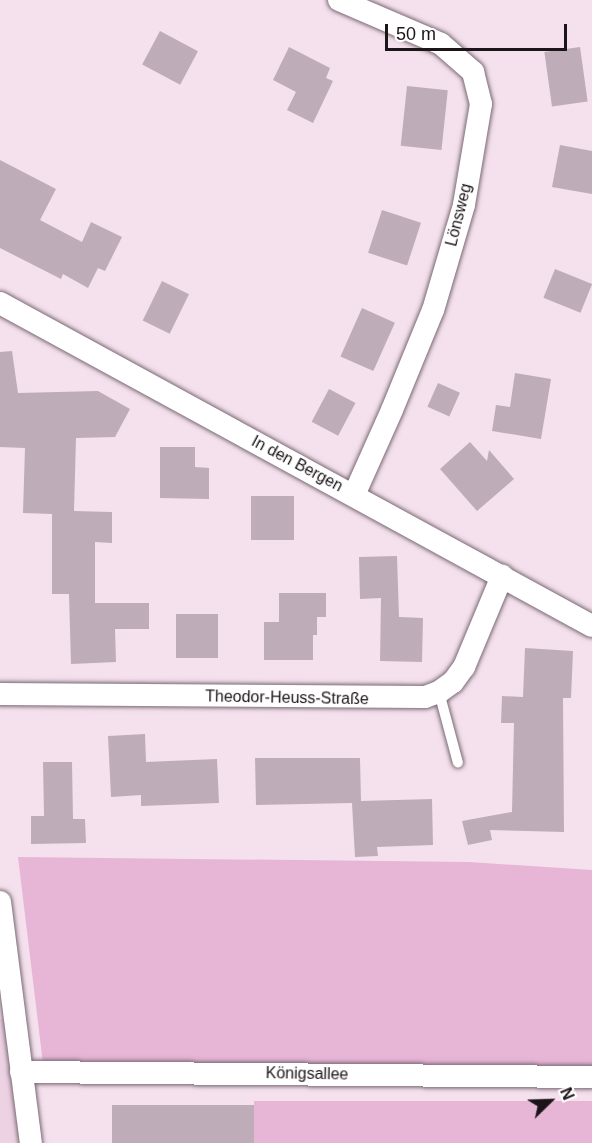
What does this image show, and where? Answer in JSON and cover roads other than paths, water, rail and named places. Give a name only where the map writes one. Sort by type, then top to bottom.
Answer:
[{"type":"street","name":"Lönsweg","points":[[339,0],[441,44],[473,72],[481,104],[464,205],[433,310],[354,495]]},
{"type":"street","name":"In den Bergen","points":[[0,303],[592,626]]},
{"type":"street","name":"Theodor-Heuss-Straße","points":[[0,694],[411,699],[439,692],[453,682],[464,667],[502,576]]},
{"type":"street","points":[[0,902],[30,1143]]},
{"type":"street","name":"Königsallee","points":[[21,1072],[592,1077]]},
{"type":"lane","points":[[439,692],[458,763]]}]
